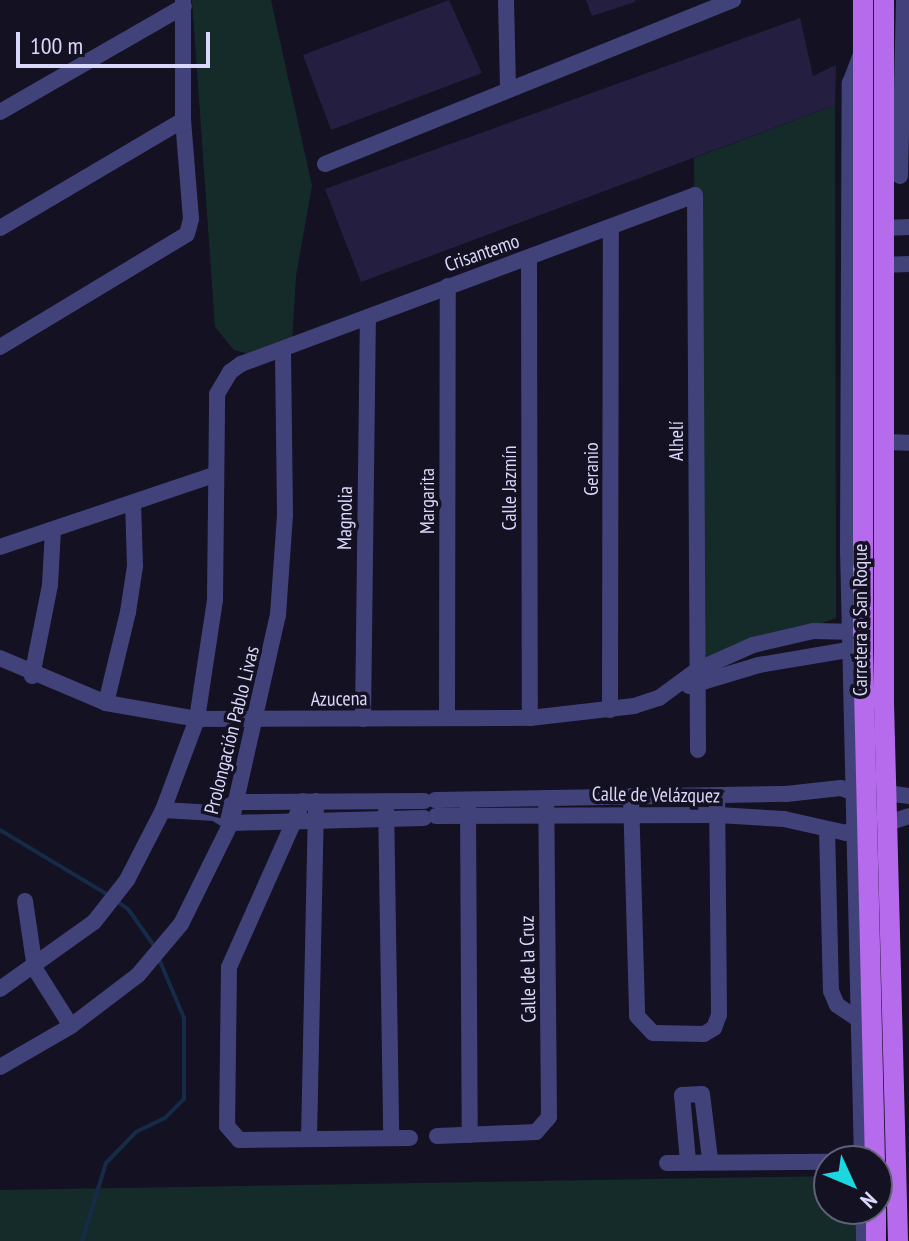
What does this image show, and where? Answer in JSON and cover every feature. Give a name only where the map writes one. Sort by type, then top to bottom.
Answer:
[{"type":"main road","points":[[863,0],[863,50],[884,137]]},
{"type":"main road","name":"Carretera a San Roque","points":[[884,0],[884,137],[897,176],[883,228],[885,749],[870,808],[888,870],[898,1241]]},
{"type":"main road","name":"Carretera a San Roque","points":[[863,50],[863,505],[859,640],[870,808],[875,1145]]},
{"type":"main road","points":[[863,383],[885,442],[863,505]]},
{"type":"main road","points":[[884,581],[859,640],[878,663],[884,703]]},
{"type":"street","points":[[506,0],[508,87]]},
{"type":"street","points":[[325,164],[508,87],[733,0]]},
{"type":"street","points":[[897,176],[904,0]]},
{"type":"street","points":[[0,112],[183,3]]},
{"type":"street","points":[[0,347],[178,243],[191,219],[183,120],[183,3]]},
{"type":"street","points":[[692,681],[781,637],[859,640],[850,83],[863,50]]},
{"type":"street","points":[[0,228],[183,120]]},
{"type":"street","name":"Crisantemo","points":[[217,394],[241,364],[695,195]]},
{"type":"street","name":"Alhelí","points":[[695,195],[692,681],[698,750]]},
{"type":"street","points":[[883,228],[909,227]]},
{"type":"street","name":"Geranio","points":[[610,710],[611,228]]},
{"type":"street","name":"Calle Jazmín","points":[[529,259],[530,718]]},
{"type":"street","points":[[883,265],[909,264]]},
{"type":"street","name":"Margarita","points":[[447,717],[448,286]]},
{"type":"street","name":"Magnolia","points":[[363,719],[368,317]]},
{"type":"street","name":"Prolongación Pablo Livas","points":[[0,1067],[71,1026],[138,975],[181,924],[231,823],[259,720],[282,583],[283,350]]},
{"type":"street","name":"Prolongación Pablo Livas","points":[[2,988],[35,969],[94,922],[127,880],[163,810],[197,719],[215,600],[217,394]]},
{"type":"street","points":[[885,442],[909,443]]},
{"type":"street","points":[[0,547],[214,475]]},
{"type":"street","points":[[106,703],[133,581],[133,503]]},
{"type":"street","points":[[32,676],[50,585],[53,530]]},
{"type":"street","name":"Azucena","points":[[0,658],[32,676],[106,703],[197,719],[530,718],[610,710],[659,698],[692,681],[859,640]]},
{"type":"street","points":[[784,819],[786,794]]},
{"type":"street","name":"Calle de Velázquez","points":[[237,802],[386,802],[430,809],[631,805],[717,796],[786,794],[870,808]]},
{"type":"street","points":[[631,805],[637,1016],[642,1026],[653,1033],[704,1034],[717,1023],[717,796]]},
{"type":"street","points":[[870,808],[909,796]]},
{"type":"street","points":[[309,1139],[314,821],[310,801]]},
{"type":"street","points":[[310,801],[295,822],[229,967],[227,1126],[239,1140],[410,1138]]},
{"type":"street","points":[[215,813],[237,802]]},
{"type":"street","points":[[386,802],[391,1136]]},
{"type":"street","name":"Calle de Velázquez","points":[[631,805],[784,819],[827,829],[870,808]]},
{"type":"street","name":"Calle de la Cruz","points":[[470,1135],[536,1132],[549,1117],[546,807]]},
{"type":"street","points":[[437,1136],[470,1135],[468,808]]},
{"type":"street","points":[[870,808],[909,816]]},
{"type":"street","points":[[862,1145],[858,951],[870,808]]},
{"type":"street","name":"Calle de Velázquez","points":[[231,823],[386,819],[430,809]]},
{"type":"street","points":[[163,810],[215,813],[231,823]]},
{"type":"street","points":[[827,829],[833,1000],[859,1020]]},
{"type":"street","points":[[25,901],[35,969],[71,1026]]},
{"type":"street","points":[[830,953],[858,951]]},
{"type":"street","points":[[688,1161],[682,1095],[702,1094],[710,1159]]},
{"type":"street","points":[[667,1163],[710,1159],[813,1162]]},
{"type":"green space","points":[[192,0],[271,0],[312,186],[296,276],[292,344],[250,354],[234,350],[215,327]]},
{"type":"green space","points":[[835,105],[836,618],[700,667],[694,158]]},
{"type":"green space","points":[[813,1176],[813,1225],[856,1225],[856,1241],[0,1241],[0,1190]]},
{"type":"building","points":[[449,0],[482,73],[331,130],[303,55]]},
{"type":"building","points":[[586,0],[635,0],[635,2],[592,16]]},
{"type":"building","points":[[800,18],[813,76],[836,65],[835,105],[361,282],[325,189]]},
{"type":"waterway","points":[[0,830],[108,895]]},
{"type":"waterway","points":[[115,900],[128,909],[155,947]]},
{"type":"waterway","points":[[82,1241],[106,1163],[136,1132],[165,1118],[184,1099],[184,1018],[159,959]]}]
